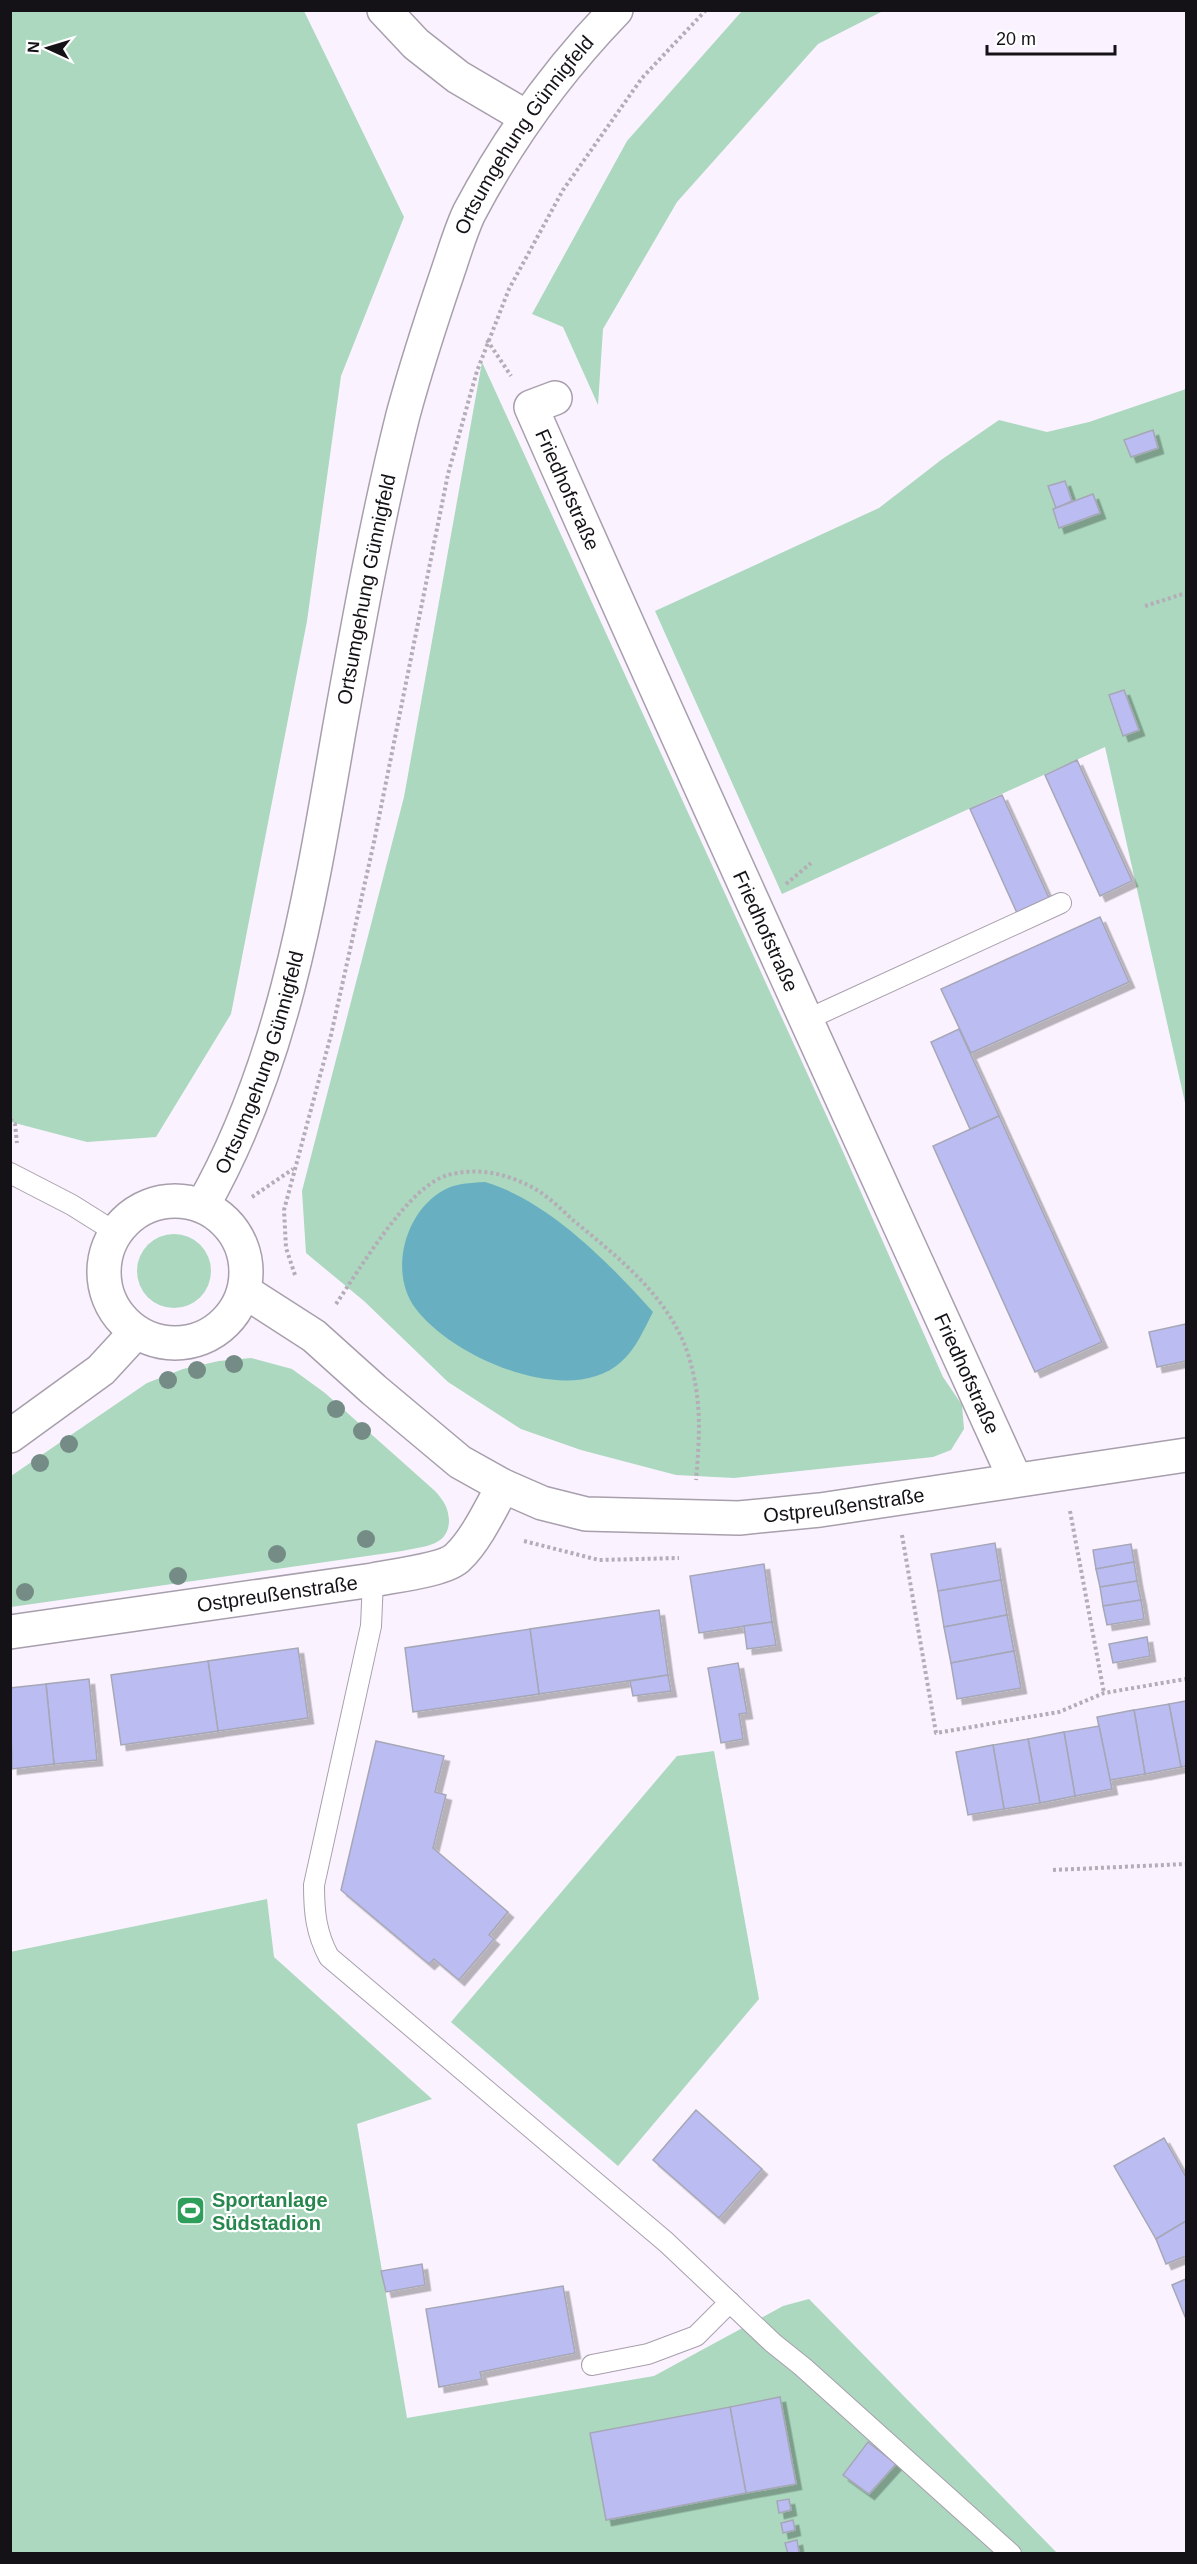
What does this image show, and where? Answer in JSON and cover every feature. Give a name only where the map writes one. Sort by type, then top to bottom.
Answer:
[{"type":"street","points":[[384,10],[416,44],[458,77],[526,117]]},
{"type":"street","name":"Ortsumgehung Günnigfeld","points":[[211,1210],[219,1175],[242,1121],[280,1015],[314,881],[383,495],[419,352],[468,216],[526,117],[593,34],[616,10]]},
{"type":"street","name":"Friedhofstraße","points":[[555,398],[531,407],[679,743],[1015,1479]]},
{"type":"street","points":[[178,1200],[211,1210],[234,1231],[243,1250],[247,1270],[244,1291],[235,1311],[219,1328],[200,1339],[178,1344],[155,1341],[136,1332],[118,1316],[108,1297],[103,1275],[106,1252],[115,1232],[132,1214],[154,1203],[178,1200]]},
{"type":"street","name":"Ostpreußenstraße","points":[[244,1291],[314,1336],[460,1462],[503,1486],[542,1503],[586,1514],[739,1518],[820,1510],[1186,1455]]},
{"type":"street","points":[[10,1437],[101,1370],[136,1332]]},
{"type":"street","name":"Ostpreußenstraße","points":[[10,1632],[373,1580],[432,1569],[458,1559],[482,1524],[503,1486]]},
{"type":"lane","points":[[806,1020],[1061,903]]},
{"type":"lane","points":[[10,1173],[72,1205],[115,1232]]},
{"type":"lane","points":[[373,1580],[371,1626],[314,1885],[314,1915],[319,1939],[329,1957],[666,2242],[773,2343],[803,2367],[1011,2553]]},
{"type":"lane","points":[[592,2365],[648,2354],[696,2336],[730,2302]]},
{"type":"path","points":[[296,1281],[286,1248],[284,1210],[331,1035],[374,842],[448,474],[488,340],[509,289],[563,190],[642,78],[706,10]]},
{"type":"path","points":[[1145,606],[1186,593]]},
{"type":"path","points":[[211,1210],[294,1169]]},
{"type":"path","points":[[314,1336],[403,1208],[426,1186],[447,1175],[475,1171],[499,1173],[526,1184],[563,1210],[617,1257],[652,1292],[672,1319],[687,1353],[697,1389],[700,1412],[693,1518]]},
{"type":"path","points":[[1063,1472],[1104,1693]]},
{"type":"path","points":[[896,1498],[936,1733],[1059,1712],[1104,1693],[1186,1679]]},
{"type":"path","points":[[1053,1870],[1186,1864]]},
{"type":"green space","points":[[10,11],[304,11],[404,217],[341,376],[307,621],[231,1014],[156,1137],[87,1142],[11,1122]]},
{"type":"green space","points":[[742,11],[883,11],[818,44],[677,202],[603,329],[598,405],[563,327],[532,314],[627,141]]},
{"type":"green space","points":[[482,362],[840,1145],[943,1377],[962,1405],[964,1429],[951,1450],[933,1457],[734,1478],[676,1475],[581,1450],[521,1429],[448,1382],[364,1301],[306,1253],[302,1191],[404,797]]},
{"type":"green space","points":[[1186,389],[1186,1107],[1105,747],[782,894],[655,611],[879,508],[941,460],[999,420],[1047,432],[1089,422]]},
{"type":"green space","points":[[174,1234],[188,1237],[200,1245],[208,1257],[211,1271],[208,1285],[200,1297],[188,1305],[174,1308],[160,1305],[148,1297],[140,1285],[137,1271],[140,1257],[148,1245],[160,1237]]},
{"type":"green space","points":[[251,1358],[292,1369],[325,1393],[435,1491],[448,1511],[448,1529],[445,1536],[433,1544],[402,1551],[11,1607],[11,1476],[147,1383],[183,1369],[219,1361]]},
{"type":"green space","points":[[714,1751],[759,1999],[618,2166],[451,2022],[677,1756]]},
{"type":"green space","name":"Sportanlage Südstadion","points":[[267,1899],[274,1957],[432,2099],[357,2124],[407,2418],[654,2376],[783,2306],[809,2299],[1057,2553],[11,2553],[10,1952]]},
{"type":"water","points":[[485,1182],[532,1203],[555,1219],[597,1254],[653,1312],[635,1345],[621,1362],[599,1375],[572,1380],[543,1379],[512,1371],[456,1344],[433,1327],[416,1309],[403,1278],[402,1261],[405,1244],[419,1212],[444,1190],[469,1183]]},
{"type":"building","points":[[1153,430],[1158,448],[1131,457],[1124,440]]},
{"type":"building","points":[[1065,481],[1072,501],[1056,508],[1048,486]]},
{"type":"building","points":[[1093,494],[1100,513],[1059,528],[1053,509]]},
{"type":"building","points":[[1124,690],[1139,730],[1123,736],[1109,695]]},
{"type":"building","points":[[1077,760],[1132,881],[1100,896],[1045,775]]},
{"type":"building","points":[[1002,795],[1049,898],[1017,913],[970,809]]},
{"type":"building","points":[[1100,917],[1129,982],[971,1053],[941,989]]},
{"type":"building","points":[[959,1029],[999,1116],[970,1129],[931,1042]]},
{"type":"building","points":[[999,1116],[1102,1342],[1035,1372],[933,1146]]},
{"type":"building","points":[[1186,1324],[1186,1361],[1157,1367],[1149,1332]]},
{"type":"building","points":[[995,1543],[1001,1580],[938,1591],[931,1554]]},
{"type":"building","points":[[1131,1544],[1134,1562],[1096,1569],[1093,1550]]},
{"type":"building","points":[[1134,1562],[1137,1581],[1100,1587],[1096,1569]]},
{"type":"building","points":[[764,1564],[772,1622],[699,1633],[690,1576]]},
{"type":"building","points":[[1001,1580],[1007,1615],[944,1627],[938,1591]]},
{"type":"building","points":[[1137,1581],[1141,1600],[1103,1606],[1100,1587]]},
{"type":"building","points":[[1141,1600],[1144,1619],[1107,1625],[1103,1606]]},
{"type":"building","points":[[659,1610],[668,1675],[539,1694],[530,1629]]},
{"type":"building","points":[[1007,1615],[1014,1651],[951,1663],[944,1627]]},
{"type":"building","points":[[772,1622],[776,1645],[747,1649],[744,1626]]},
{"type":"building","points":[[530,1629],[539,1694],[413,1712],[405,1648]]},
{"type":"building","points":[[1147,1637],[1150,1656],[1113,1663],[1109,1644]]},
{"type":"building","points":[[298,1648],[308,1718],[218,1731],[208,1661]]},
{"type":"building","points":[[1014,1651],[1021,1688],[957,1699],[951,1663]]},
{"type":"building","points":[[208,1661],[218,1731],[121,1745],[111,1675]]},
{"type":"building","points":[[738,1663],[747,1713],[739,1714],[743,1739],[721,1743],[708,1668]]},
{"type":"building","points":[[668,1675],[671,1691],[633,1696],[630,1681]]},
{"type":"building","points":[[89,1679],[97,1760],[54,1764],[46,1684]]},
{"type":"building","points":[[46,1684],[54,1764],[12,1769],[10,1688]]},
{"type":"building","points":[[1186,1701],[1186,1766],[1181,1767],[1169,1704]]},
{"type":"building","points":[[1169,1704],[1181,1767],[1145,1774],[1134,1710]]},
{"type":"building","points":[[1134,1710],[1145,1774],[1110,1780],[1097,1717]]},
{"type":"building","points":[[1099,1726],[1112,1789],[1075,1796],[1064,1732]]},
{"type":"building","points":[[1064,1732],[1075,1796],[1040,1803],[1028,1739]]},
{"type":"building","points":[[1028,1739],[1040,1803],[1004,1809],[993,1745]]},
{"type":"building","points":[[376,1741],[444,1756],[435,1792],[446,1795],[433,1848],[508,1912],[489,1935],[494,1939],[459,1980],[434,1959],[429,1964],[341,1890]]},
{"type":"building","points":[[993,1745],[1004,1809],[968,1815],[956,1752]]},
{"type":"building","points":[[696,2110],[762,2169],[719,2218],[653,2160]]},
{"type":"building","points":[[1164,2138],[1186,2177],[1186,2221],[1156,2239],[1114,2166]]},
{"type":"building","points":[[1186,2221],[1186,2256],[1166,2264],[1156,2239]]},
{"type":"building","points":[[422,2264],[425,2285],[386,2292],[381,2271]]},
{"type":"building","points":[[1186,2279],[1186,2319],[1172,2285]]},
{"type":"building","points":[[563,2286],[575,2353],[480,2372],[482,2379],[439,2387],[426,2309]]},
{"type":"building","points":[[780,2397],[796,2484],[746,2493],[730,2407]]},
{"type":"building","points":[[730,2407],[746,2493],[606,2520],[590,2433]]},
{"type":"building","points":[[868,2442],[896,2464],[869,2494],[843,2475]]},
{"type":"building","points":[[789,2499],[791,2510],[779,2513],[777,2501]]},
{"type":"building","points":[[793,2520],[795,2530],[783,2533],[781,2523]]},
{"type":"building","points":[[797,2540],[799,2553],[788,2554],[785,2543]]},
{"type":"place","name":"Sportanlage Südstadion","points":[[191,2211]]}]
